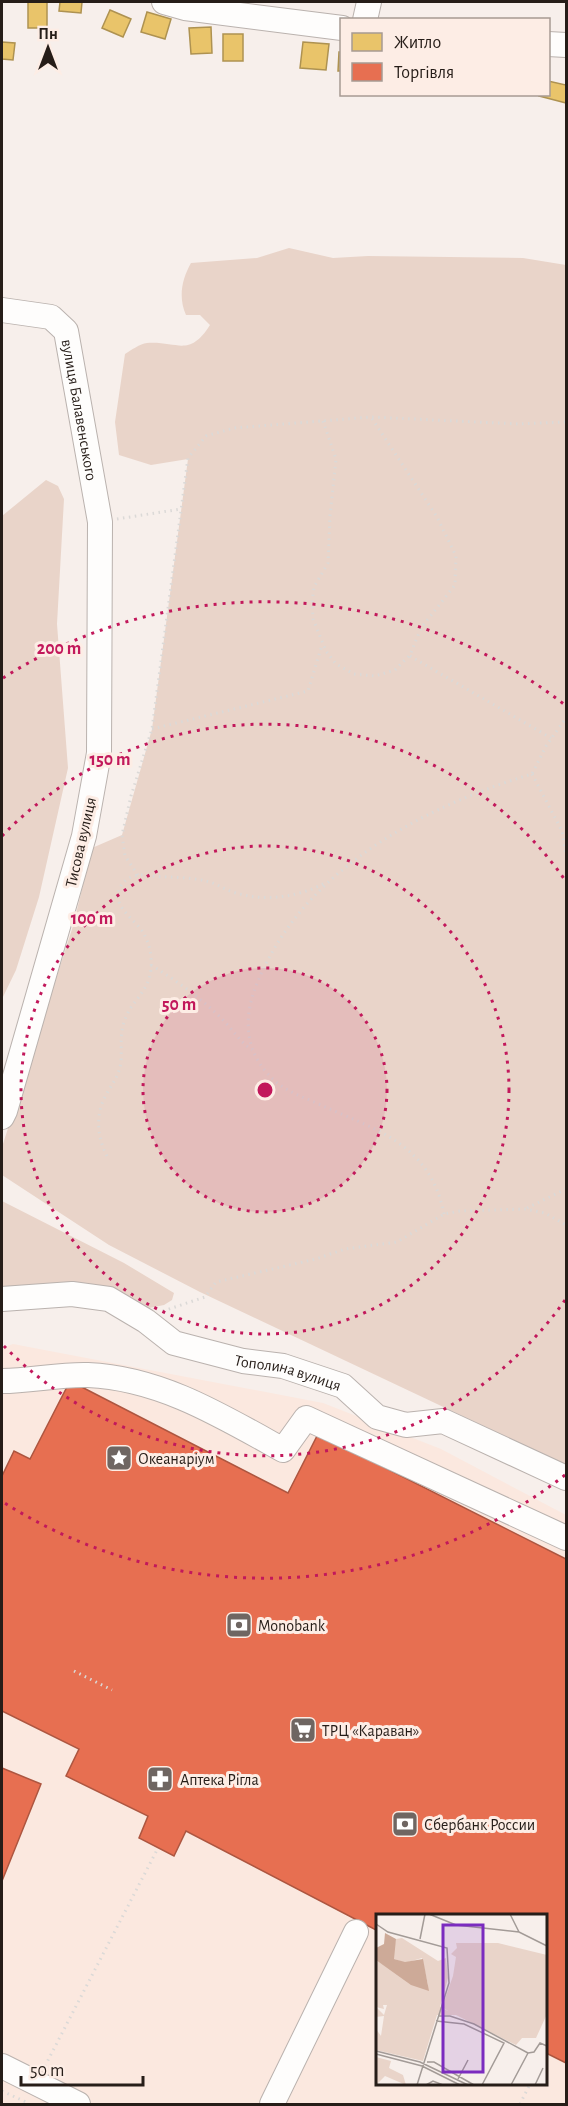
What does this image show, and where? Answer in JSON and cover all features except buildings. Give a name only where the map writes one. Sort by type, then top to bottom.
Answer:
[{"type":"street","points":[[164,2],[185,8],[340,28]]},
{"type":"street","points":[[365,18],[369,2]]},
{"type":"street","points":[[550,44],[567,45]]},
{"type":"street","name":"вулиця Балавенського","points":[[2,310],[51,317],[66,331],[100,522]]},
{"type":"street","name":"Тисова вулиця","points":[[2,1117],[84,836],[99,753],[100,522]]},
{"type":"street","name":"Тополина вулиця","points":[[2,1299],[72,1294],[109,1299],[146,1322],[174,1344],[243,1361],[283,1366],[343,1386],[377,1417],[406,1425],[443,1421],[567,1478]]},
{"type":"street","points":[[2,1381],[88,1375],[146,1384],[204,1406],[283,1450],[306,1418],[567,1538]]},
{"type":"street","points":[[272,2104],[356,1932]]},
{"type":"street","points":[[2,2066],[31,2097],[78,2104]]},
{"type":"path","points":[[323,420],[336,459],[328,563],[316,582],[312,603],[314,624],[328,655],[336,664],[347,671],[363,676],[379,676],[391,672],[410,656],[421,628],[455,585],[456,556],[437,517],[371,417]]},
{"type":"path","points":[[138,875],[125,856],[122,835],[131,796],[152,729],[188,458],[206,436],[234,428],[371,417],[519,424],[567,422]]},
{"type":"path","points":[[100,522],[181,509]]},
{"type":"path","points":[[152,729],[308,691],[323,644]]},
{"type":"path","points":[[410,656],[551,738]]},
{"type":"path","points":[[444,1214],[437,1188],[428,1172],[404,1145],[381,1131],[282,1087],[263,1069],[253,1051],[248,1032],[247,1018],[250,998],[260,976],[289,927],[314,896],[332,879],[377,845],[426,815],[478,792],[532,774],[551,738],[567,718]]},
{"type":"path","points":[[532,774],[562,831],[567,855]]},
{"type":"path","points":[[107,1156],[98,1131],[100,1109],[106,1094],[116,1081],[121,1061],[120,1041],[124,1022],[129,1009],[145,990],[151,965],[150,950],[145,936],[124,912],[118,900],[123,883],[130,877],[138,875],[207,881],[235,893],[265,897],[304,892],[332,879]]},
{"type":"path","points":[[151,965],[189,988],[224,1020],[241,1042],[253,1051]]},
{"type":"path","points":[[525,1209],[567,1189]]},
{"type":"path","points":[[146,1322],[170,1308],[205,1297],[216,1282],[316,1259],[345,1249],[397,1242],[444,1214],[460,1211],[525,1209],[544,1213],[567,1225]]},
{"type":"path","points":[[74,1671],[112,1690]]},
{"type":"path","points":[[2,2091],[31,2097],[158,1848]]},
{"type":"path","points":[[520,2104],[530,2085]]},
{"type":"shaded area","points":[[289,248],[333,258],[368,256],[523,258],[566,265],[566,1465],[200,1292],[109,1245],[2,1175],[2,1147],[73,926],[92,848],[122,835],[152,729],[188,459],[151,465],[119,455],[115,422],[125,354],[147,343],[189,345],[203,335],[210,325],[200,315],[186,315],[182,302],[185,275],[191,263],[257,258]]},
{"type":"shaded area","points":[[46,480],[58,486],[64,499],[57,624],[68,768],[39,897],[16,970],[2,999],[2,516]]},
{"type":"shaded area","points":[[2,1201],[124,1263],[174,1293],[172,1300],[164,1305],[144,1309],[100,1291],[2,1286]]},
{"type":"shaded area","name":"ТРЦ «Караван»","points":[[13,1344],[323,1403],[441,1449],[566,1515],[566,2104],[2,2104],[2,1348]]},
{"type":"place","name":"Океанаріум","points":[[119,1458]]},
{"type":"place","name":"Monobank","points":[[239,1625]]},
{"type":"place","name":"ТРЦ «Караван»","points":[[303,1730]]},
{"type":"place","name":"Аптека Рігла","points":[[160,1779]]},
{"type":"place","name":"Сбербанк России","points":[[405,1824]]}]
